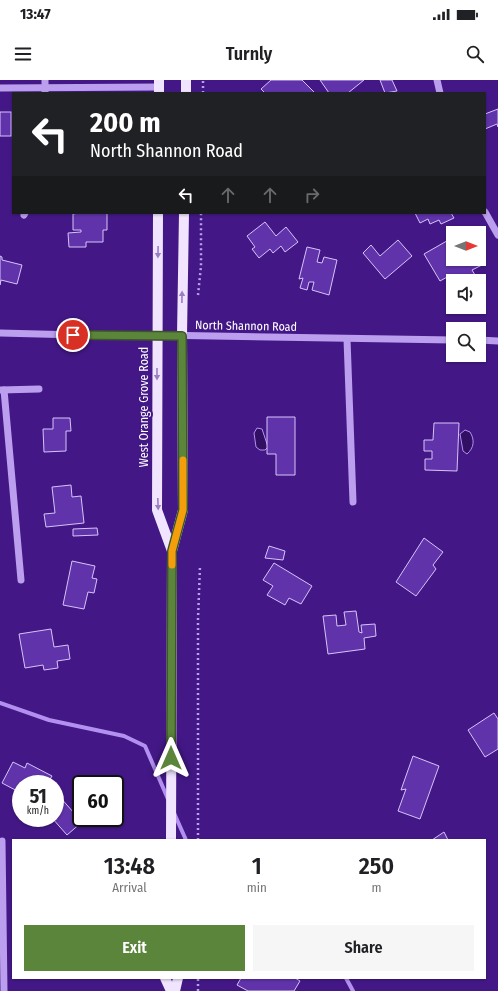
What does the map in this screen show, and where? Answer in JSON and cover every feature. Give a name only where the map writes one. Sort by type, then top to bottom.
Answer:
[{"type":"main road","points":[[186,80],[186,92]]},
{"type":"main road","name":"West Orange Grove Road","points":[[158,214],[157,510],[172,551]]},
{"type":"main road","name":"West Orange Grove Road","points":[[171,839],[172,551],[183,510],[182,336],[184,214]]},
{"type":"main road","points":[[165,979],[171,991]]},
{"type":"main road","points":[[175,991],[178,979]]},
{"type":"street","points":[[45,80],[45,90]]},
{"type":"street","points":[[437,80],[440,92]]},
{"type":"street","points":[[0,88],[45,90],[159,87]]},
{"type":"street","points":[[486,214],[498,235]]},
{"type":"street","name":"North Shannon Road","points":[[0,333],[446,340]]},
{"type":"street","points":[[347,338],[353,502]]},
{"type":"street","points":[[486,340],[498,341]]},
{"type":"street","points":[[21,580],[2,390],[38,389]]},
{"type":"street","points":[[2,840],[4,991]]},
{"type":"path","points":[[203,80],[203,92]]},
{"type":"path","points":[[198,295],[201,266],[201,214]]},
{"type":"path","points":[[198,839],[198,619],[200,566]]},
{"type":"path","points":[[198,979],[198,991]]},
{"type":"shaded area","points":[[257,428],[262,429],[268,447],[265,450],[260,450],[256,447],[254,433]]},
{"type":"shaded area","points":[[465,430],[470,432],[473,441],[472,447],[467,454],[463,451],[460,434]]},
{"type":"building","points":[[271,80],[302,80],[314,92],[264,92],[261,89]]},
{"type":"building","points":[[320,80],[364,80],[349,92],[328,92]]},
{"type":"building","points":[[380,80],[392,80],[397,91],[385,92]]},
{"type":"building","points":[[498,109],[498,127],[497,124],[486,129],[486,114]]},
{"type":"building","points":[[0,112],[11,112],[11,136],[0,136]]},
{"type":"building","points":[[73,214],[107,214],[107,230],[103,230],[103,242],[86,242],[86,247],[69,247],[68,233],[81,232],[81,230],[73,230]]},
{"type":"building","points":[[416,214],[452,214],[454,218],[441,224],[439,220],[430,224],[428,219],[420,223]]},
{"type":"building","points":[[265,222],[276,236],[286,227],[298,242],[285,252],[281,246],[273,253],[270,249],[259,258],[252,249],[255,247],[247,236]]},
{"type":"building","points":[[398,240],[412,256],[385,279],[363,253],[371,245],[380,256]]},
{"type":"building","points":[[446,241],[446,266],[480,266],[472,270],[474,274],[446,274],[446,278],[440,281],[424,254]]},
{"type":"building","points":[[307,247],[320,250],[317,262],[322,263],[324,257],[337,260],[329,295],[312,290],[314,282],[309,282],[307,290],[300,288],[303,278],[299,279]]},
{"type":"building","points":[[0,256],[2,257],[2,260],[22,265],[17,284],[1,280],[0,285]]},
{"type":"building","points":[[267,417],[295,417],[295,475],[276,475],[276,454],[267,454]]},
{"type":"building","points":[[53,418],[70,418],[71,431],[66,431],[66,451],[44,452],[43,429],[53,429]]},
{"type":"building","points":[[434,423],[459,423],[457,471],[425,470],[425,459],[432,459],[432,451],[424,451],[424,440],[433,440]]},
{"type":"building","points":[[71,485],[72,497],[81,496],[84,523],[46,527],[44,514],[55,513],[52,487]]},
{"type":"building","points":[[97,528],[98,535],[73,536],[73,529]]},
{"type":"building","points":[[424,538],[443,552],[433,565],[436,569],[416,596],[396,582]]},
{"type":"building","points":[[269,546],[285,551],[283,560],[265,558]]},
{"type":"building","points":[[72,561],[95,566],[92,578],[97,579],[94,593],[88,592],[84,609],[63,605]]},
{"type":"building","points":[[274,563],[312,586],[301,604],[289,598],[285,605],[267,595],[273,586],[263,580]]},
{"type":"building","points":[[356,611],[359,632],[362,633],[361,625],[375,624],[376,636],[364,638],[365,649],[328,654],[323,616],[336,615],[337,626],[346,625],[344,612]]},
{"type":"building","points":[[51,629],[54,647],[68,645],[70,659],[57,661],[58,668],[44,670],[43,665],[25,668],[19,634]]},
{"type":"building","points":[[494,713],[498,719],[498,749],[485,757],[468,730]]},
{"type":"building","points":[[413,756],[439,766],[420,819],[398,811],[406,789],[401,790]]},
{"type":"building","points":[[13,762],[25,768],[27,763],[50,775],[12,775],[12,788],[2,783]]},
{"type":"building","points":[[64,802],[72,811],[72,827],[76,827],[67,835],[60,827],[64,827]]},
{"type":"building","points":[[444,832],[448,839],[434,839]]},
{"type":"building","points":[[240,979],[297,979],[300,981],[294,991],[248,991],[237,985]]},
{"type":"waterway","points":[[0,703],[49,720],[124,736],[145,746],[168,799]]},
{"type":"waterway","points":[[174,813],[186,839]]},
{"type":"waterway","points":[[347,979],[353,991]]},
{"type":"slow traffic","points":[[172,565],[172,551],[183,510],[183,460]]},
{"type":"route","points":[[73,335],[182,336],[183,510],[172,551],[171,758]]}]
